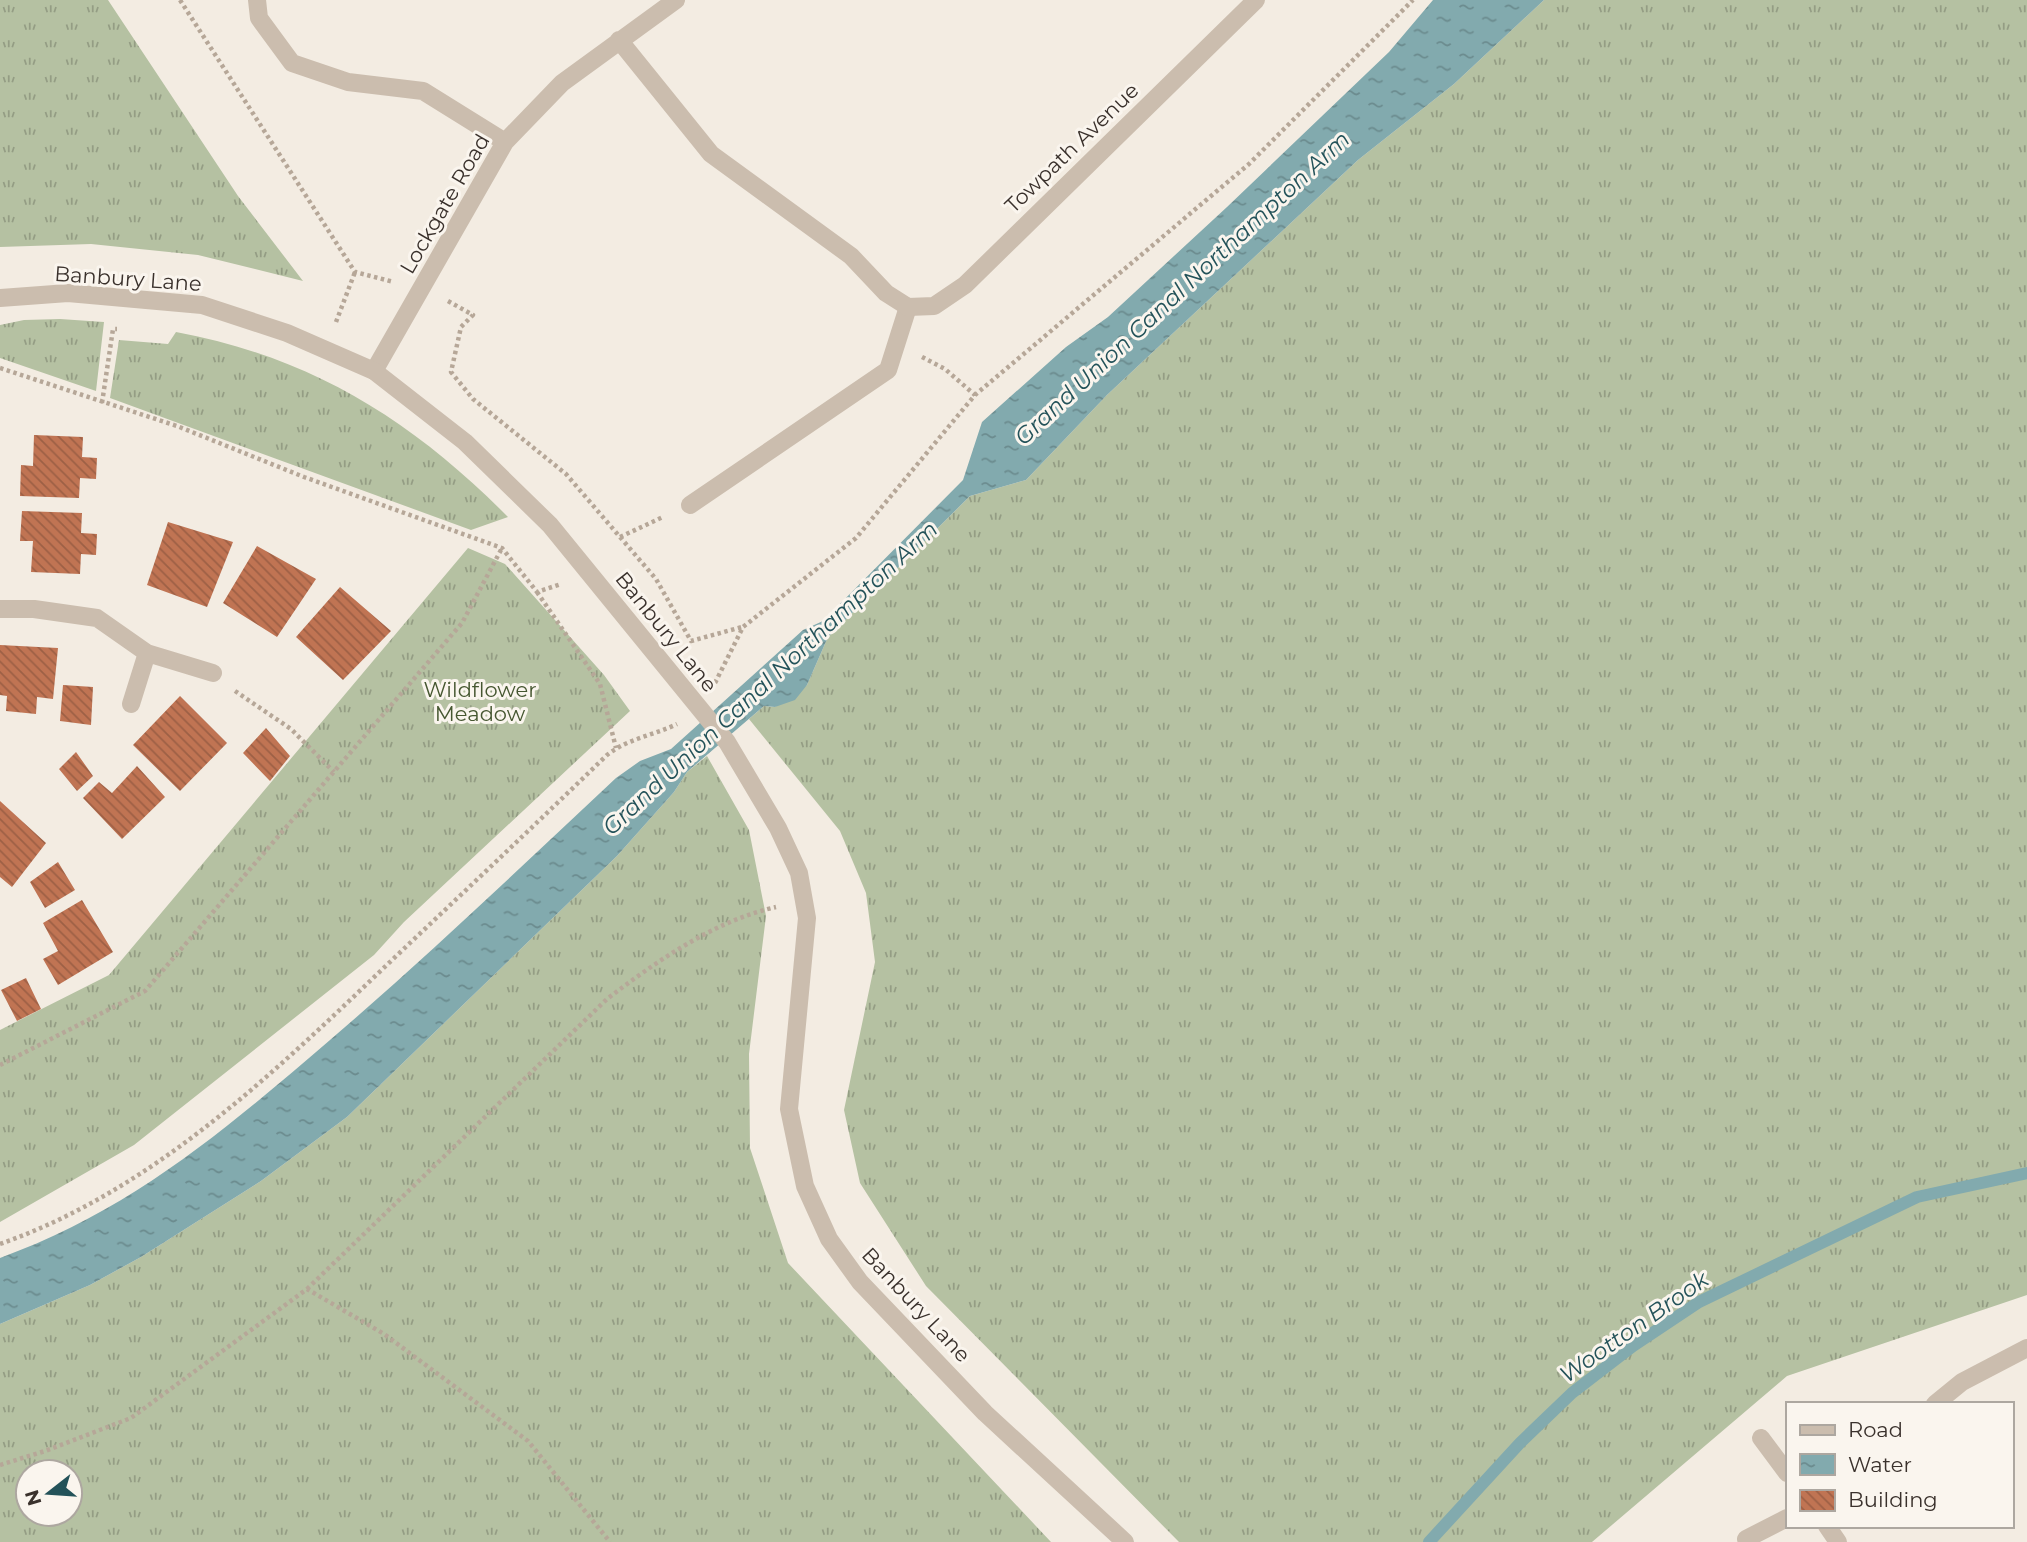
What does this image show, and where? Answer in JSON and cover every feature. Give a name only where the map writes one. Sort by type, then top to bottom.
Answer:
[{"type":"street","points":[[257,0],[260,18],[292,63],[348,82],[423,91],[505,142]]},
{"type":"street","name":"Lockgate Road","points":[[374,370],[423,289],[505,142],[562,83],[676,0]]},
{"type":"street","name":"Towpath Avenue","points":[[908,307],[934,306],[965,285],[1256,0]]},
{"type":"street","points":[[619,40],[711,154],[851,256],[886,293],[908,307],[888,370],[690,505]]},
{"type":"street","name":"Banbury Lane","points":[[0,298],[68,293],[202,305],[286,332],[374,370],[465,442],[550,525],[727,742],[778,828],[799,873],[807,918],[789,1109],[806,1186],[829,1239],[860,1282],[985,1413],[1125,1542]]},
{"type":"street","points":[[0,609],[34,610],[97,618],[147,653],[213,673]]},
{"type":"street","points":[[131,704],[147,653]]},
{"type":"street","points":[[1938,1402],[1962,1382],[2027,1348]]},
{"type":"street","points":[[1761,1438],[1786,1472]]},
{"type":"street","points":[[1746,1539],[1786,1519]]},
{"type":"path","points":[[180,0],[355,272],[423,289],[473,314],[461,327],[452,372],[474,399],[566,474],[656,579],[691,641],[743,627],[856,538],[975,395],[1250,164],[1413,0]]},
{"type":"path","points":[[324,349],[355,272]]},
{"type":"path","points":[[102,403],[113,329],[125,330]]},
{"type":"path","points":[[897,344],[945,369],[975,395]]},
{"type":"path","points":[[0,368],[177,426],[304,477],[502,548],[537,592],[600,684],[616,748]]},
{"type":"path","points":[[620,537],[690,505]]},
{"type":"path","points":[[0,1065],[145,991],[463,623],[502,548]]},
{"type":"path","points":[[537,592],[589,574]]},
{"type":"path","points":[[712,689],[743,627]]},
{"type":"path","points":[[233,689],[291,729],[334,772]]},
{"type":"path","points":[[0,1244],[88,1207],[145,1171],[237,1101],[323,1026],[616,748],[627,741],[657,733],[683,720]]},
{"type":"path","points":[[0,1465],[131,1419],[307,1289],[607,999],[656,962],[748,913],[804,900]]},
{"type":"path","points":[[307,1289],[384,1334],[528,1441],[610,1542]]},
{"type":"green space","points":[[0,0],[108,0],[238,196],[303,281],[198,255],[91,244],[0,247]]},
{"type":"green space","points":[[1544,0],[2027,0],[2027,1295],[1787,1376],[1592,1542],[1179,1542],[926,1286],[860,1183],[844,1110],[875,962],[866,893],[840,831],[749,719],[764,706],[775,707],[807,685],[828,637],[970,496],[1026,480],[1107,395],[1358,160],[1454,84]]},
{"type":"green space","points":[[24,320],[104,322],[96,391],[0,358],[0,325]]},
{"type":"green space","points":[[176,332],[225,343],[271,358],[315,376],[357,398],[435,451],[508,517],[471,530],[110,398],[119,340],[168,344]]},
{"type":"green space","name":"Wildflower Meadow","points":[[468,548],[505,564],[604,675],[630,711],[404,922],[374,955],[134,1145],[0,1222],[0,1030],[109,975]]},
{"type":"green space","points":[[707,756],[749,830],[766,916],[749,1054],[750,1148],[788,1263],[1051,1542],[0,1542],[0,1324],[90,1285],[141,1257],[261,1181],[347,1117],[617,856],[674,792],[687,772]]},
{"type":"water","name":"Grand Union Canal Northampton Arm","points":[[1433,0],[1544,0],[1454,84],[1358,160],[1107,395],[1026,480],[970,496],[828,637],[807,685],[795,700],[775,707],[764,706],[687,772],[674,792],[617,856],[347,1117],[261,1181],[141,1257],[90,1285],[0,1324],[0,1258],[48,1239],[135,1192],[214,1136],[403,976],[616,778],[640,761],[671,749],[803,630],[823,621],[963,480],[982,422],[1066,347],[1108,317],[1227,207],[1389,52]]},
{"type":"building","points":[[34,435],[83,437],[82,457],[97,458],[96,479],[80,478],[79,498],[20,496],[21,465],[33,466]]},
{"type":"building","points":[[22,511],[82,513],[81,533],[97,534],[96,555],[81,554],[80,574],[31,572],[33,541],[20,541]]},
{"type":"building","points":[[168,522],[233,542],[207,607],[147,585]]},
{"type":"building","points":[[257,546],[316,579],[277,637],[223,603]]},
{"type":"building","points":[[340,587],[391,631],[343,680],[296,637]]},
{"type":"building","points":[[0,645],[58,648],[53,699],[37,697],[36,714],[6,711],[7,696],[0,695]]},
{"type":"building","points":[[63,685],[93,687],[91,725],[60,721]]},
{"type":"building","points":[[180,696],[227,743],[180,791],[133,745]]},
{"type":"building","points":[[266,728],[290,756],[270,781],[243,753]]},
{"type":"building","points":[[76,752],[93,776],[77,791],[59,769]]},
{"type":"building","points":[[137,766],[165,797],[122,839],[83,798],[99,782],[112,793]]},
{"type":"building","points":[[0,801],[46,843],[12,887],[0,877]]},
{"type":"building","points":[[58,862],[75,890],[45,908],[30,882]]},
{"type":"building","points":[[82,900],[113,952],[58,985],[43,959],[58,951],[43,923]]},
{"type":"building","points":[[26,978],[41,1009],[17,1021],[1,990]]},
{"type":"waterway","name":"Wootton Brook","points":[[1429,1542],[1520,1443],[1572,1393],[1633,1346],[1699,1302],[1917,1197],[2027,1173]]}]
